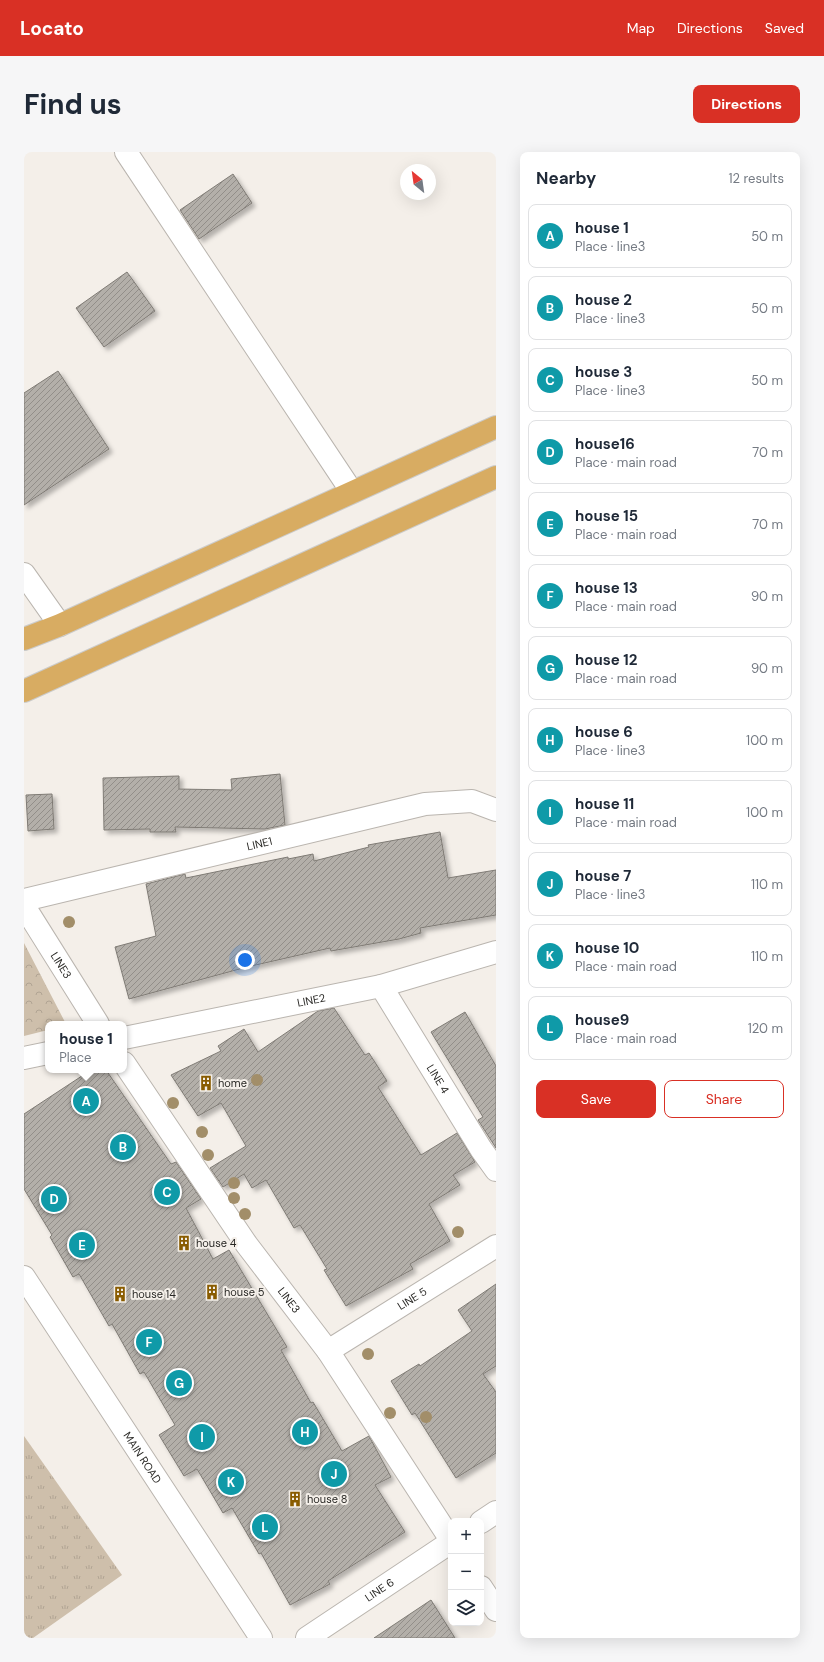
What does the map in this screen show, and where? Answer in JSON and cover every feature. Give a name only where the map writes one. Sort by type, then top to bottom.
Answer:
[{"type":"highway","points":[[24,640],[496,427]]},
{"type":"highway","points":[[24,690],[496,477]]},
{"type":"street","points":[[126,152],[352,492]]},
{"type":"street","points":[[24,574],[60,625]]},
{"type":"street","name":"LINE1","points":[[24,900],[426,804],[472,801],[496,810]]},
{"type":"street","name":"LINE3","points":[[24,906],[96,1021]]},
{"type":"street","name":"LINE2","points":[[127,1037],[381,986],[496,952]]},
{"type":"street","name":"LINE 4","points":[[381,986],[481,1149],[496,1170]]},
{"type":"street","points":[[24,1058],[45,1054]]},
{"type":"street","name":"LINE3","points":[[127,1067],[247,1245],[328,1351],[448,1536]]},
{"type":"street","name":"LINE 5","points":[[328,1351],[496,1246]]},
{"type":"street","name":"MAIN ROAD","points":[[24,1276],[261,1638]]},
{"type":"street","points":[[484,1520],[496,1512]]},
{"type":"street","name":"LINE 6","points":[[307,1638],[448,1543]]},
{"type":"street","points":[[483,1590],[496,1610]]},
{"type":"green space","points":[[24,943],[64,1021],[45,1021],[45,1031],[24,1036]]},
{"type":"green space","points":[[24,1436],[122,1575],[33,1638],[24,1638]]},
{"type":"building","points":[[233,174],[252,203],[199,239],[180,210]]},
{"type":"building","points":[[127,272],[155,311],[104,347],[76,308]]},
{"type":"building","points":[[58,371],[109,449],[24,505],[24,393]]},
{"type":"building","points":[[280,774],[285,825],[265,829],[175,827],[176,832],[150,832],[150,829],[104,830],[103,778],[179,776],[179,789],[232,790],[231,779]]},
{"type":"building","points":[[52,794],[54,829],[28,831],[26,795]]},
{"type":"building","points":[[440,832],[448,878],[496,870],[496,915],[420,928],[421,933],[399,939],[331,951],[330,948],[247,967],[129,999],[115,947],[156,936],[146,884],[185,874],[186,878],[288,857],[288,859],[313,854],[314,861],[369,847],[368,845]]},
{"type":"building","points":[[334,1008],[365,1055],[369,1053],[387,1081],[378,1087],[421,1155],[457,1133],[475,1162],[453,1175],[460,1185],[429,1204],[450,1241],[410,1264],[413,1269],[346,1306],[324,1270],[327,1269],[300,1225],[294,1228],[266,1180],[252,1188],[244,1174],[223,1187],[210,1168],[246,1146],[221,1103],[198,1116],[171,1075],[221,1051],[218,1046],[244,1029],[258,1052],[318,1011]]},
{"type":"building","points":[[465,1012],[496,1066],[496,1148],[478,1120],[483,1117],[431,1032]]},
{"type":"building","points":[[86,1073],[108,1073],[171,1164],[176,1162],[201,1199],[186,1208],[213,1259],[229,1250],[287,1347],[281,1350],[311,1403],[313,1402],[342,1451],[369,1436],[391,1477],[375,1485],[405,1532],[328,1581],[330,1584],[290,1605],[261,1553],[259,1554],[232,1508],[223,1513],[197,1469],[184,1476],[159,1435],[175,1425],[144,1372],[140,1374],[112,1324],[109,1326],[79,1274],[73,1277],[50,1237],[52,1235],[24,1189],[24,1114]]},
{"type":"building","points":[[496,1284],[496,1366],[483,1374],[496,1392],[496,1453],[456,1478],[415,1413],[412,1415],[391,1381],[419,1364],[420,1366],[472,1331],[458,1310]]},
{"type":"building","points":[[431,1600],[455,1638],[374,1638]]},
{"type":"place","name":"home","points":[[206,1083]]},
{"type":"place","name":"house 1","points":[[86,1101]]},
{"type":"place","name":"house 2","points":[[123,1147]]},
{"type":"place","name":"house 3","points":[[167,1192]]},
{"type":"place","name":"house16","points":[[54,1199]]},
{"type":"place","name":"house 4","points":[[184,1243]]},
{"type":"place","name":"house 15","points":[[82,1245]]},
{"type":"place","name":"house 5","points":[[212,1292]]},
{"type":"place","name":"house 14","points":[[120,1294]]},
{"type":"place","name":"house 13","points":[[149,1342]]},
{"type":"place","name":"house 12","points":[[179,1383]]},
{"type":"place","name":"house 6","points":[[305,1432]]},
{"type":"place","name":"house 11","points":[[202,1437]]},
{"type":"place","name":"house 7","points":[[334,1474]]},
{"type":"place","name":"house 10","points":[[231,1482]]},
{"type":"place","name":"house 8","points":[[295,1499]]},
{"type":"place","name":"house9","points":[[265,1527]]}]
